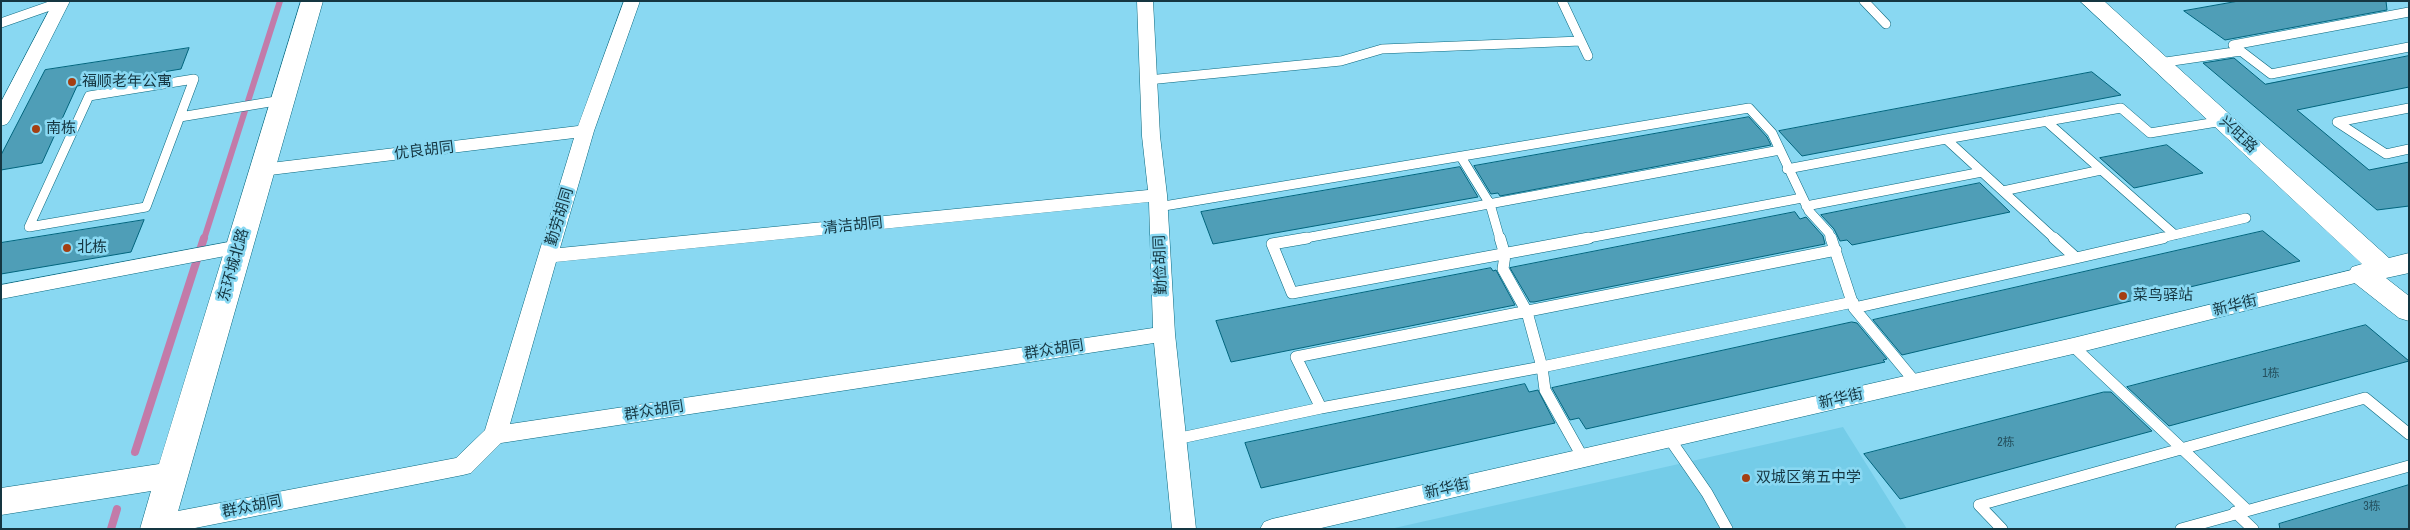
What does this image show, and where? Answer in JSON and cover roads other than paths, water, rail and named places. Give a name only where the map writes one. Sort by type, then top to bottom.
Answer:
[{"type":"main road","name":"东环城北路","points":[[157,527],[312,1]]},
{"type":"main road","name":"兴旺路","points":[[2092,1],[2385,269],[2409,311]]},
{"type":"main road","points":[[1,502],[172,475]]},
{"type":"street","name":"勤劳胡同","points":[[495,435],[585,131],[632,1]]},
{"type":"street","name":"勤俭胡同","points":[[1144,1],[1151,136],[1158,201],[1164,334],[1184,529]]},
{"type":"street","points":[[1,120],[62,2]]},
{"type":"street","name":"优良胡同","points":[[262,170],[585,131]]},
{"type":"street","name":"清洁胡同","points":[[548,256],[1158,201]]},
{"type":"street","points":[[1,292],[239,247]]},
{"type":"street","name":"新华街","points":[[1272,529],[2073,346],[2385,269]]},
{"type":"street","name":"群众胡同","points":[[157,527],[463,466],[495,435],[1164,334]]},
{"type":"lane","points":[[1562,1],[1588,56]]},
{"type":"lane","points":[[1864,1],[1886,24]]},
{"type":"lane","points":[[1,23],[62,2]]},
{"type":"lane","points":[[2409,12],[2233,45],[2271,74],[2409,47]]},
{"type":"lane","points":[[1148,80],[1341,61],[1382,49],[1581,41]]},
{"type":"lane","points":[[2159,63],[2241,51]]},
{"type":"lane","points":[[194,79],[180,117],[146,207],[29,228],[89,96],[194,79]]},
{"type":"lane","points":[[180,117],[283,100]]},
{"type":"lane","points":[[1158,201],[1461,157],[1749,108],[1772,133],[1787,169],[1804,202],[1829,234],[1836,250],[1853,305],[1916,382]]},
{"type":"lane","points":[[1787,169],[2121,108],[2150,133],[2223,121]]},
{"type":"lane","points":[[2409,108],[2337,122],[2386,154],[2409,149]]},
{"type":"lane","points":[[2046,121],[2175,235]]},
{"type":"lane","points":[[1946,139],[2076,258]]},
{"type":"lane","points":[[1780,150],[1272,244],[1292,293],[1982,172]]},
{"type":"lane","points":[[1461,157],[1490,204],[1505,255],[1504,269],[1527,312],[1542,367],[1544,390],[1583,458]]},
{"type":"lane","points":[[2002,191],[2101,170]]},
{"type":"lane","points":[[1176,439],[1321,408],[1542,367],[1853,305],[2076,258],[2246,218]]},
{"type":"lane","points":[[1321,408],[1296,357],[1836,250]]},
{"type":"lane","points":[[2073,346],[2182,448],[2240,511],[2253,529]]},
{"type":"lane","points":[[2002,529],[1979,505],[2365,398],[2409,434]]},
{"type":"lane","points":[[1669,438],[1707,493],[1727,529]]},
{"type":"lane","points":[[2181,529],[2240,511],[2409,466]]},
{"type":"waterway","points":[[204,239],[280,1]]},
{"type":"waterway","points":[[135,452],[204,238]]},
{"type":"waterway","points":[[111,529],[117,509]]},
{"type":"place","name":"福顺老年公寓","points":[[72,82]]},
{"type":"place","name":"南栋","points":[[36,129]]},
{"type":"place","name":"北栋","points":[[67,248]]},
{"type":"place","name":"菜鸟驿站","points":[[2123,296]]},
{"type":"place","name":"双城区第五中学","points":[[1746,478]]}]
